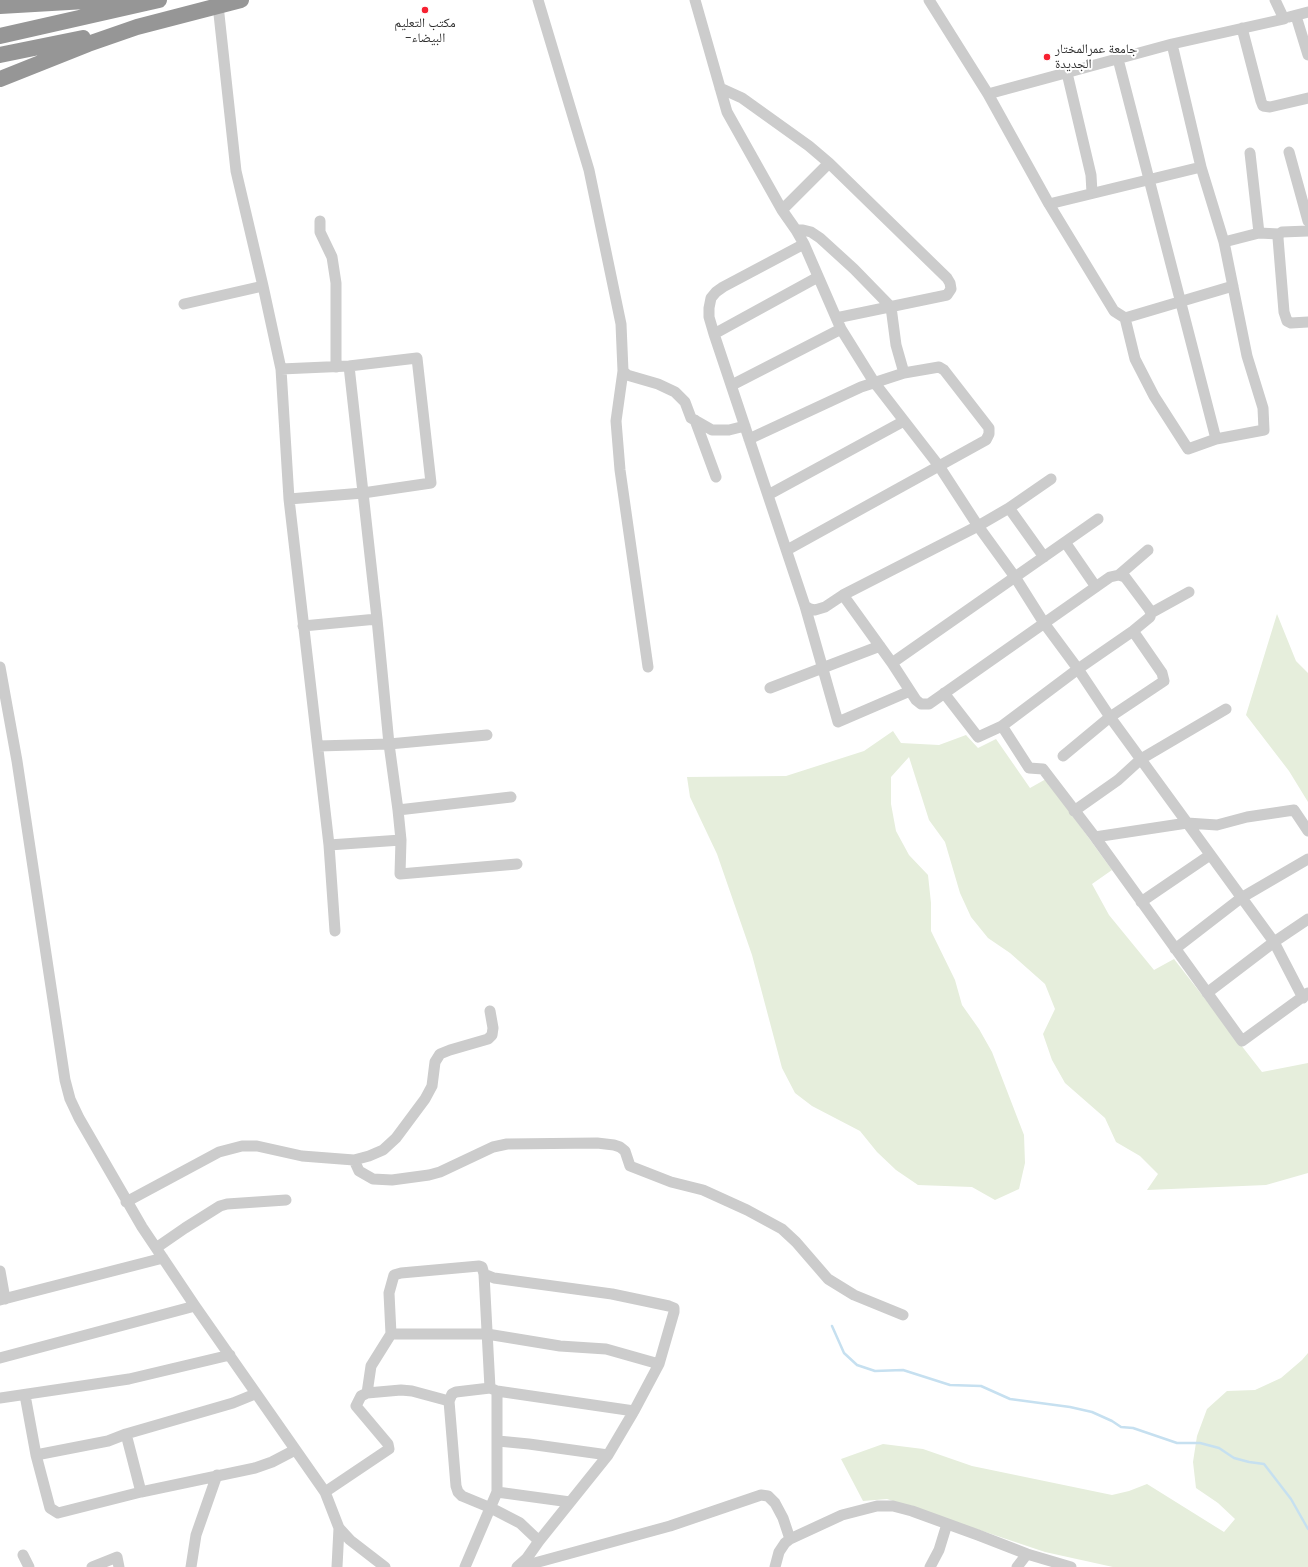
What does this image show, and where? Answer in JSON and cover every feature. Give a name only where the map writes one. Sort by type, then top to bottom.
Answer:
[{"type":"highway","points":[[0,36],[159,0]]},
{"type":"highway","points":[[0,55],[137,27],[241,0]]},
{"type":"highway","points":[[0,6],[99,1],[124,2],[141,5]]},
{"type":"highway","points":[[0,80],[88,44],[137,27]]},
{"type":"street","points":[[538,0],[589,170],[622,324],[623,371],[616,421],[617,435],[620,470],[648,667]]},
{"type":"street","points":[[696,0],[727,112],[782,210],[804,244],[841,329],[874,382],[939,466],[978,526],[1015,577],[1044,623],[1078,669],[1110,717],[1274,942],[1305,996],[1242,1041],[1095,837],[1043,769],[1029,768],[1002,726]]},
{"type":"street","points":[[929,0],[988,94],[1049,204],[1114,311],[1125,318],[1135,359],[1154,396],[1188,449],[1216,439],[1264,430],[1263,408],[1247,356],[1224,242],[1202,167],[1172,44]]},
{"type":"street","points":[[1275,0],[1284,19]]},
{"type":"street","points":[[218,5],[236,171],[281,369],[289,499],[302,626],[329,845],[335,932]]},
{"type":"street","points":[[988,94],[1172,44],[1284,19],[1308,12]]},
{"type":"street","points":[[1296,16],[1308,55]]},
{"type":"street","points":[[1242,28],[1261,101],[1264,106],[1270,107],[1308,98]]},
{"type":"street","points":[[1118,59],[1216,439]]},
{"type":"street","points":[[1067,73],[1091,175],[1092,193]]},
{"type":"street","points":[[720,88],[742,98],[829,163],[947,278],[950,283],[951,289],[947,295],[836,318]]},
{"type":"street","points":[[1289,152],[1308,221]]},
{"type":"street","points":[[1250,153],[1259,233]]},
{"type":"street","points":[[782,210],[829,163]]},
{"type":"street","points":[[1049,204],[1202,167]]},
{"type":"street","points":[[320,221],[320,232],[332,257],[336,283],[336,367]]},
{"type":"street","points":[[796,230],[811,232],[820,238],[854,269],[891,307],[896,345],[904,373]]},
{"type":"street","points":[[1224,242],[1259,233],[1279,234],[1282,232],[1308,231]]},
{"type":"street","points":[[1279,234],[1278,238],[1285,316],[1287,321],[1291,323],[1308,322]]},
{"type":"street","points":[[804,244],[716,292],[712,298],[709,308],[709,317],[805,606],[838,722],[910,691]]},
{"type":"street","points":[[714,334],[818,277]]},
{"type":"street","points":[[184,304],[263,286]]},
{"type":"street","points":[[1125,318],[1233,286]]},
{"type":"street","points":[[732,385],[841,329]]},
{"type":"street","points":[[281,369],[349,366],[417,358],[430,483],[363,492],[289,499]]},
{"type":"street","points":[[349,366],[357,429],[389,744],[398,810],[401,840],[400,874],[517,864]]},
{"type":"street","points":[[749,439],[852,390],[904,373],[939,367],[944,370],[989,428],[989,434],[986,440],[787,550]]},
{"type":"street","points":[[623,371],[627,375],[658,384],[675,392],[685,402],[691,418],[712,430],[729,430],[745,426]]},
{"type":"street","points":[[695,420],[716,477]]},
{"type":"street","points":[[768,495],[904,421]]},
{"type":"street","points":[[805,606],[815,610],[824,607],[843,595],[978,526],[1009,508],[1051,479]]},
{"type":"street","points":[[1009,508],[1044,557]]},
{"type":"street","points":[[892,663],[1098,519]]},
{"type":"street","points":[[1065,542],[1096,587]]},
{"type":"street","points":[[843,595],[892,663],[916,700],[921,704],[929,704],[1110,577],[1119,575],[1148,550]]},
{"type":"street","points":[[1119,575],[1125,577],[1150,613]]},
{"type":"street","points":[[944,694],[978,737],[1002,726],[1078,669],[1133,631],[1147,620],[1150,613],[1188,592]]},
{"type":"street","points":[[302,626],[377,619]]},
{"type":"street","points":[[1063,756],[1110,717],[1164,681],[1162,673],[1133,631]]},
{"type":"street","points":[[770,688],[880,646]]},
{"type":"street","points":[[0,666],[17,761],[65,1080],[70,1099],[78,1118],[126,1202],[194,1306],[325,1492],[339,1528],[350,1540],[385,1567]]},
{"type":"street","points":[[1074,810],[1118,780],[1141,759],[1226,709]]},
{"type":"street","points":[[318,746],[389,744],[487,735]]},
{"type":"street","points":[[398,810],[511,797]]},
{"type":"street","points":[[1095,837],[1187,823],[1217,825],[1247,817],[1294,810],[1308,831]]},
{"type":"street","points":[[329,845],[401,840]]},
{"type":"street","points":[[1141,902],[1210,855]]},
{"type":"street","points":[[1175,949],[1242,898],[1308,859]]},
{"type":"street","points":[[1207,993],[1274,942],[1308,919]]},
{"type":"street","points":[[126,1202],[219,1152],[242,1146],[257,1146],[302,1156],[354,1160],[370,1156],[383,1150],[396,1138],[425,1099],[432,1086],[435,1062],[440,1054],[488,1039],[492,1035],[493,1028],[490,1011]]},
{"type":"street","points":[[354,1160],[359,1170],[373,1179],[392,1180],[440,1172],[493,1147],[507,1144],[597,1143],[614,1145],[625,1151],[630,1166],[671,1182],[703,1190],[747,1210],[782,1229],[796,1242],[828,1279],[854,1295],[903,1315]]},
{"type":"street","points":[[156,1248],[220,1206],[227,1204],[286,1200]]},
{"type":"street","points":[[0,1271],[3,1300],[163,1258]]},
{"type":"street","points":[[367,1393],[371,1366],[391,1334],[389,1293],[394,1275],[401,1273],[479,1266],[482,1267],[484,1274],[487,1334],[494,1389],[498,1441],[497,1492],[465,1567]]},
{"type":"street","points":[[484,1274],[494,1278],[612,1294],[674,1308],[659,1364],[608,1455],[539,1540],[527,1558],[518,1567]]},
{"type":"street","points":[[0,1358],[194,1306]]},
{"type":"street","points":[[391,1334],[487,1334],[560,1346],[606,1349],[659,1364]]},
{"type":"street","points":[[0,1398],[129,1379],[230,1356]]},
{"type":"street","points":[[539,1540],[520,1523],[491,1508],[462,1496],[458,1492],[456,1486],[449,1401],[452,1394],[456,1392],[494,1389],[634,1411]]},
{"type":"street","points":[[325,1492],[389,1450],[388,1444],[356,1406],[361,1396],[367,1393],[401,1390],[412,1391],[449,1401]]},
{"type":"street","points":[[36,1455],[108,1441],[126,1434],[234,1403],[255,1394]]},
{"type":"street","points":[[25,1395],[36,1455],[50,1508],[58,1513],[141,1492],[255,1468],[272,1462],[295,1450]]},
{"type":"street","points":[[126,1434],[141,1492]]},
{"type":"street","points":[[498,1441],[608,1455]]},
{"type":"street","points":[[191,1567],[196,1535],[217,1475]]},
{"type":"street","points":[[497,1492],[570,1502]]},
{"type":"street","points":[[518,1567],[670,1526],[761,1495],[768,1496],[775,1503],[783,1518],[790,1539]]},
{"type":"street","points":[[775,1567],[779,1552],[790,1539],[842,1515],[876,1506],[893,1506],[947,1524],[1027,1554],[1071,1567]]},
{"type":"street","points":[[930,1567],[939,1550],[947,1524]]},
{"type":"street","points":[[337,1567],[339,1528]]},
{"type":"street","points":[[1017,1567],[1027,1554]]},
{"type":"street","points":[[23,1555],[29,1567]]},
{"type":"street","points":[[92,1567],[117,1557],[119,1567]]},
{"type":"green space","points":[[1277,614],[1296,661],[1308,673],[1308,802],[1289,771],[1246,715]]},
{"type":"green space","points":[[893,731],[901,743],[939,745],[966,735],[978,748],[996,739],[1030,788],[1046,779],[1112,870],[1092,884],[1109,915],[1154,970],[1174,959],[1262,1072],[1308,1063],[1308,1173],[1266,1185],[1147,1190],[1158,1174],[1140,1156],[1116,1142],[1105,1118],[1065,1083],[1052,1060],[1043,1034],[1055,1009],[1045,984],[1010,953],[988,938],[971,917],[960,893],[945,842],[929,820],[909,757],[891,777],[891,804],[896,831],[909,855],[928,875],[931,903],[931,931],[955,980],[962,1005],[979,1029],[992,1052],[1024,1135],[1025,1163],[1019,1189],[995,1200],[972,1187],[918,1185],[896,1170],[877,1152],[860,1131],[812,1106],[795,1093],[782,1068],[752,955],[717,854],[690,797],[687,777],[786,776],[864,751]]},
{"type":"green space","points":[[1308,1353],[1308,1567],[1113,1567],[1045,1552],[887,1499],[863,1501],[841,1459],[883,1444],[923,1449],[972,1466],[1112,1495],[1129,1491],[1147,1484],[1224,1532],[1235,1519],[1218,1503],[1196,1488],[1193,1462],[1197,1436],[1207,1409],[1227,1391],[1255,1390],[1281,1378]]},
{"type":"waterway","points":[[832,1326],[844,1353],[857,1365],[875,1371],[903,1370],[950,1385],[981,1386],[1010,1399],[1070,1407],[1092,1412],[1121,1427],[1133,1428],[1177,1443],[1200,1443],[1219,1448],[1234,1458],[1264,1464],[1291,1499],[1308,1529]]},
{"type":"place","name":"مكتب التعليم -البيضاء","points":[[425,10]]},
{"type":"place","name":"جامعة عمرالمختار الجديدة","points":[[1047,57]]}]
